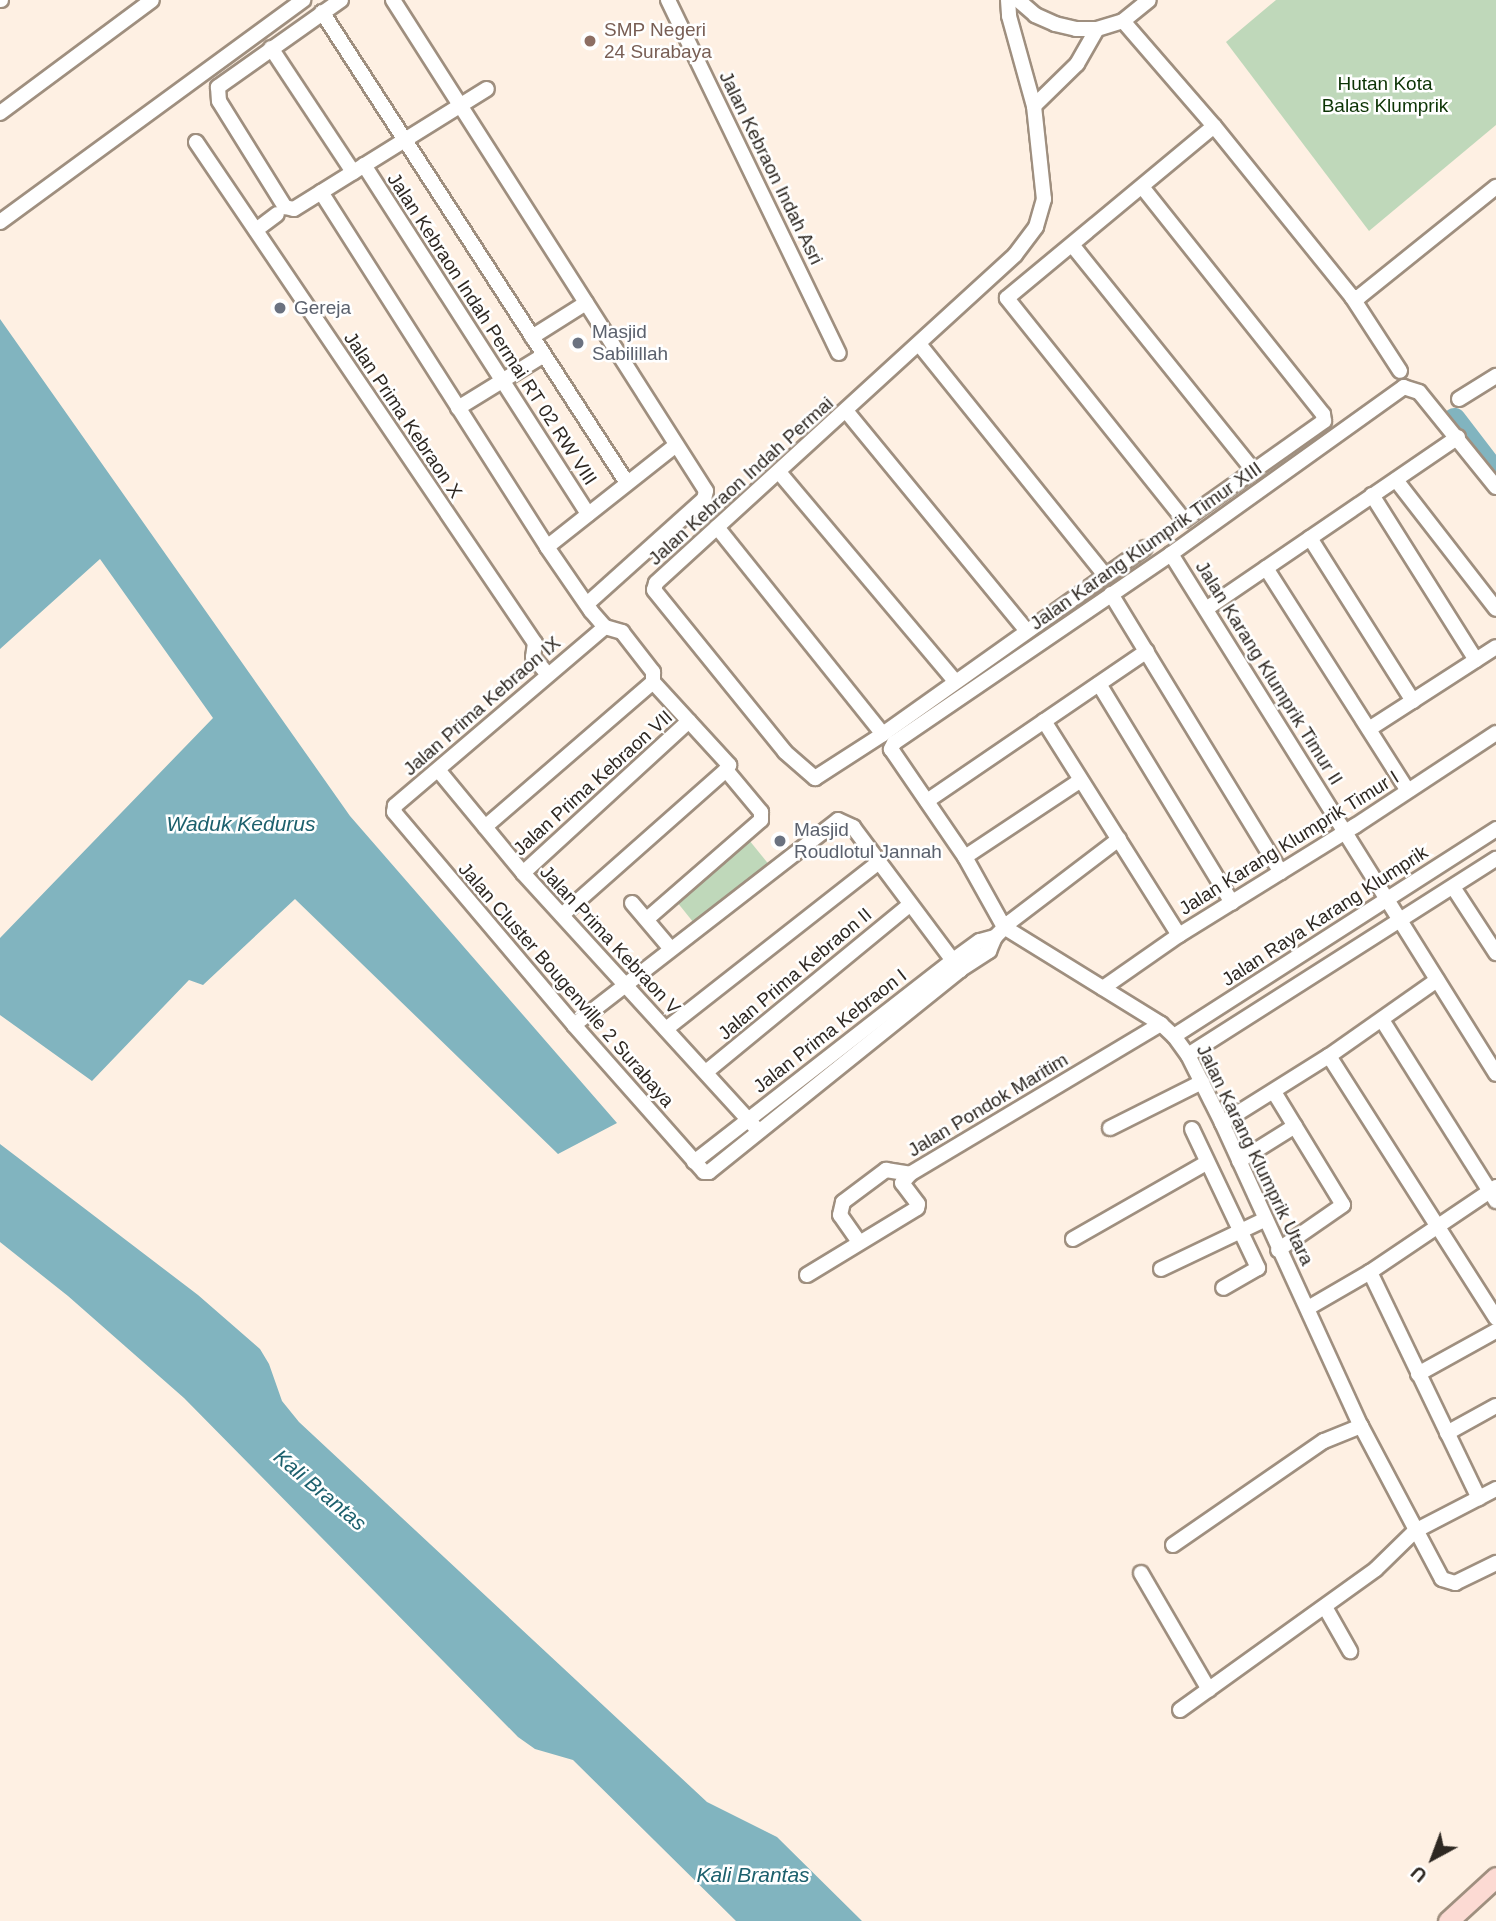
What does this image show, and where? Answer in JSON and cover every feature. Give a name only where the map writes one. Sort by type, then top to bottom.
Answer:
[{"type":"street","points":[[0,113],[152,0]]},
{"type":"street","points":[[0,222],[303,0]]},
{"type":"street","points":[[341,0],[271,48],[358,169]]},
{"type":"street","points":[[393,0],[676,445],[547,547]]},
{"type":"street","name":"Jalan Kebraon Indah Asri","points":[[668,0],[839,353]]},
{"type":"street","name":"Jalan Kebraon Indah Permai","points":[[1008,0],[1034,106],[1043,194],[1036,227],[1016,256],[656,583],[655,592],[785,752],[809,775],[819,777],[889,738],[955,681],[1145,548]]},
{"type":"street","points":[[1018,0],[1035,15],[1076,29],[1097,29],[1123,21],[1149,0]]},
{"type":"street","points":[[322,12],[627,484]]},
{"type":"street","points":[[1123,21],[1214,126],[1352,297],[1400,371]]},
{"type":"street","points":[[1034,106],[1077,64],[1097,29]]},
{"type":"street","name":"Jalan Kebraon Indah Permai RT 02 RW VIII","points":[[271,48],[218,87],[219,101],[283,204],[294,209],[487,89]]},
{"type":"street","points":[[1143,188],[1323,414],[1324,421],[1321,426],[1184,520],[1016,313],[1007,298],[1143,188],[1214,126]]},
{"type":"street","name":"Jalan Prima Kebraon X","points":[[196,142],[535,643],[542,667]]},
{"type":"street","name":"Jalan Kebraon Indah Permai RT 02 RW VIII","points":[[358,169],[502,381],[588,514]]},
{"type":"street","points":[[1352,297],[1359,297],[1496,187]]},
{"type":"street","points":[[321,192],[547,547],[595,616],[622,632],[653,672],[653,682],[729,765],[726,771],[562,915]]},
{"type":"street","points":[[256,230],[277,214]]},
{"type":"street","points":[[1073,246],[1255,472]]},
{"type":"street","points":[[532,337],[586,303]]},
{"type":"street","points":[[919,344],[1105,575]]},
{"type":"street","points":[[458,408],[544,355]]},
{"type":"street","points":[[1459,399],[1496,376]]},
{"type":"street","name":"Jalan Karang Klumprik Timur XIII","points":[[889,738],[1171,554],[1404,387],[1419,392],[1458,437]]},
{"type":"street","points":[[846,412],[1026,630]]},
{"type":"street","points":[[1206,609],[1458,437],[1496,487]]},
{"type":"street","name":"Jalan Kebraon Indah Permai","points":[[595,616],[704,499],[706,491],[676,445]]},
{"type":"street","points":[[779,472],[955,681]]},
{"type":"street","points":[[1396,480],[1496,609]]},
{"type":"street","points":[[1373,495],[1476,660]]},
{"type":"street","points":[[717,527],[889,738]]},
{"type":"street","points":[[1310,538],[1413,701]]},
{"type":"street","name":"Jalan Karang Klumprik Timur II","points":[[1171,554],[1496,1072]]},
{"type":"street","points":[[1266,568],[1408,791]]},
{"type":"street","points":[[1111,594],[1281,872]]},
{"type":"street","name":"Jalan Prima Kebraon IX","points":[[397,818],[395,806],[439,771],[595,616]]},
{"type":"street","points":[[1369,730],[1496,647]]},
{"type":"street","points":[[927,801],[1147,651]]},
{"type":"street","points":[[485,827],[653,682]]},
{"type":"street","points":[[1099,684],[1232,903]]},
{"type":"street","name":"Jalan Prima Kebraon VII","points":[[523,873],[689,721]]},
{"type":"street","points":[[1044,721],[1179,935]]},
{"type":"street","name":"Jalan Karang Klumprik Timur I","points":[[1103,988],[1179,935],[1345,832],[1496,733]]},
{"type":"street","name":"Jalan Karang Klumprik Utara","points":[[889,738],[891,752],[965,857],[1000,932],[1103,988],[1156,1027],[1174,1036],[1188,1055],[1190,1088],[1222,1123],[1239,1161],[1252,1225],[1278,1250],[1308,1308],[1357,1427],[1442,1579],[1455,1583],[1496,1563]]},
{"type":"street","name":"Jalan Prima Kebraon V","points":[[439,771],[523,873],[753,1125]]},
{"type":"street","points":[[647,919],[761,820],[761,812],[726,771]]},
{"type":"street","points":[[965,857],[1081,780]]},
{"type":"street","name":"Jalan Cluster Bougenville 2 Surabaya","points":[[397,818],[694,1162],[704,1172],[709,1172]]},
{"type":"street","points":[[574,1025],[838,820],[853,827],[908,906],[956,966]]},
{"type":"street","name":"Jalan Raya Karang Klumprik","points":[[1174,1036],[1496,829]]},
{"type":"street","name":"Jalan Prima Kebraon I","points":[[694,1162],[753,1125],[956,966],[989,951],[1000,932],[1119,839]]},
{"type":"street","points":[[1188,1055],[1496,859]]},
{"type":"street","points":[[666,1029],[878,862]]},
{"type":"street","points":[[1453,887],[1496,953]]},
{"type":"street","points":[[632,903],[670,948]]},
{"type":"street","name":"Jalan Prima Kebraon II","points":[[706,1072],[908,906]]},
{"type":"street","points":[[1222,1123],[1329,1056],[1437,980]]},
{"type":"street","points":[[1308,1308],[1494,1193],[1382,1020]]},
{"type":"street","name":"Jalan Pondok Maritim","points":[[807,1275],[918,1207],[902,1183],[910,1174],[1156,1027]]},
{"type":"street","points":[[1329,1056],[1496,1318]]},
{"type":"street","points":[[1110,1128],[1190,1088]]},
{"type":"street","points":[[1274,1092],[1343,1205],[1278,1250]]},
{"type":"street","name":"Jalan Prima Kebraon I","points":[[709,1172],[753,1125]]},
{"type":"street","points":[[1239,1161],[1295,1126]]},
{"type":"street","points":[[1192,1129],[1206,1163],[1252,1225],[1259,1270],[1223,1288]]},
{"type":"street","points":[[1073,1240],[1206,1163]]},
{"type":"street","points":[[859,1242],[840,1215],[843,1202],[886,1170],[910,1174]]},
{"type":"street","points":[[1161,1269],[1252,1225]]},
{"type":"street","points":[[1370,1272],[1479,1498]]},
{"type":"street","points":[[1419,1374],[1496,1332]]},
{"type":"street","points":[[1447,1433],[1496,1406]]},
{"type":"street","points":[[1173,1545],[1324,1441],[1357,1427]]},
{"type":"street","points":[[1180,1710],[1325,1607],[1390,1555],[1415,1531],[1496,1489]]},
{"type":"street","points":[[1141,1573],[1209,1690]]},
{"type":"street","points":[[1325,1607],[1350,1651]]},
{"type":"street","points":[[1448,1921],[1496,1877]]},
{"type":"green space","name":"Hutan Kota Balas Klumprik","points":[[1276,0],[1496,0],[1496,125],[1369,231],[1226,42]]},
{"type":"green space","points":[[749,840],[769,865],[695,925],[675,900]]},
{"type":"water","name":"Waduk Kedurus","points":[[0,319],[350,816],[617,1123],[558,1154],[295,899],[203,985],[189,980],[92,1081],[0,1015],[0,938],[213,718],[100,559],[0,649]]},
{"type":"water","name":"Kali Brantas","points":[[0,1144],[198,1295],[260,1349],[269,1364],[282,1401],[299,1422],[707,1802],[777,1837],[862,1921],[736,1921],[573,1760],[535,1749],[518,1737],[184,1398],[68,1296],[0,1242]]},
{"type":"waterway","points":[[1454,419],[1496,474]]},
{"type":"place","name":"SMP Negeri 24 Surabaya","points":[[590,41]]},
{"type":"place","name":"Gereja","points":[[280,308]]},
{"type":"place","name":"Masjid Sabilillah","points":[[578,343]]},
{"type":"place","name":"Masjid Roudlotul Jannah","points":[[780,841]]}]
